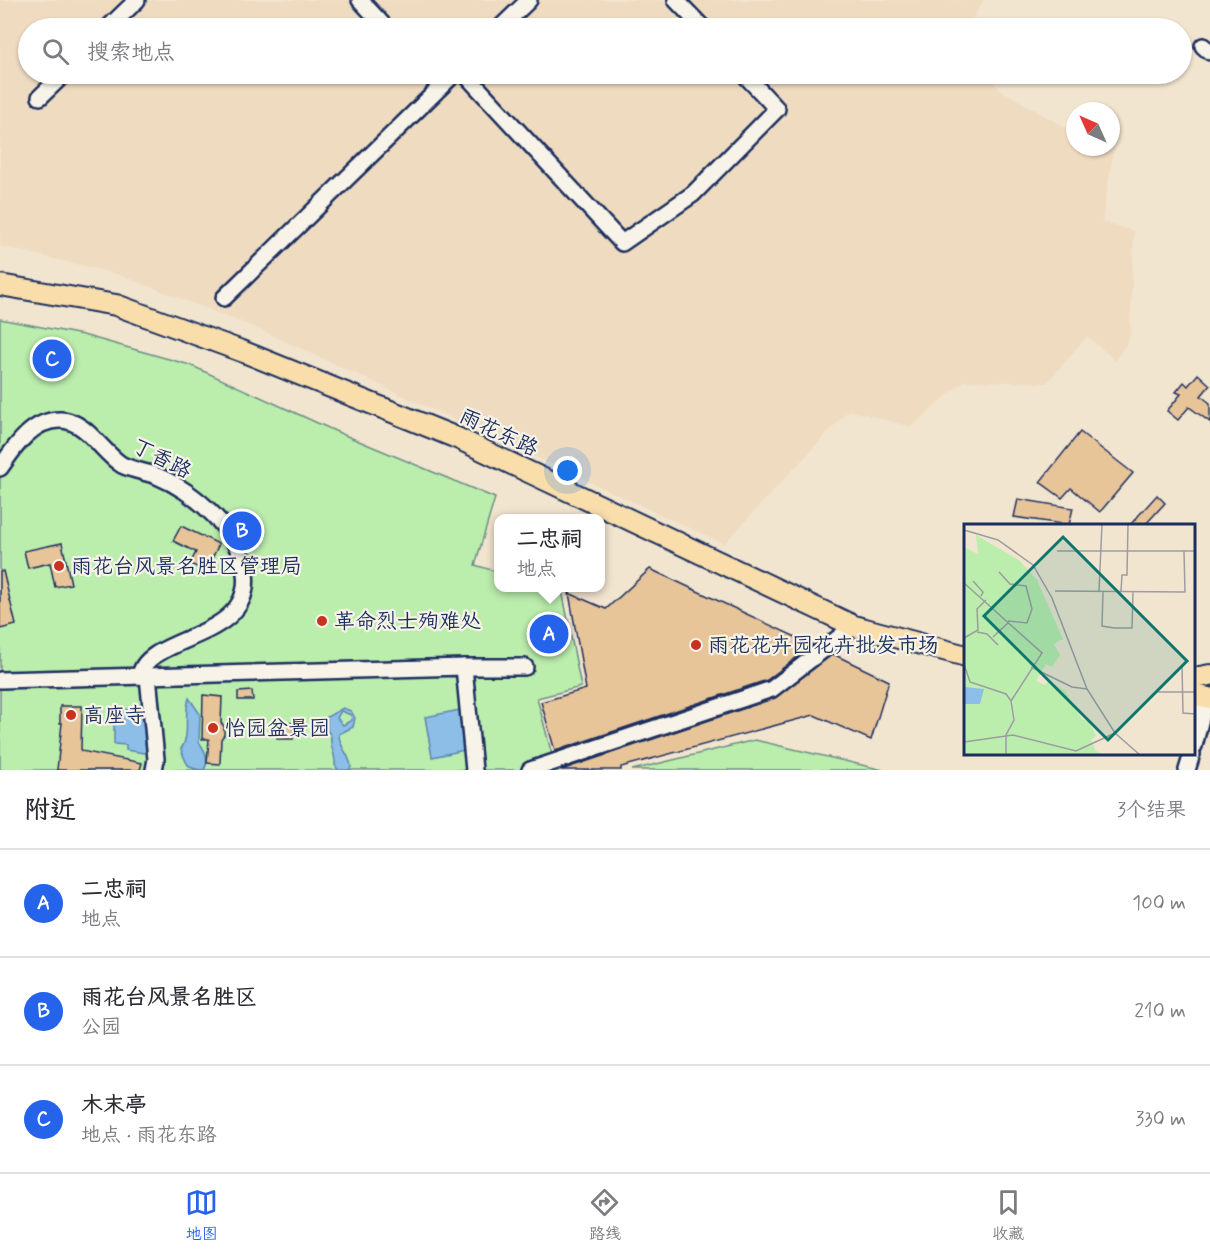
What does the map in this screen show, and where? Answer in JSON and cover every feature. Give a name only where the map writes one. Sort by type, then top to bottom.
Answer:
[{"type":"main road","name":"雨花东路","points":[[0,285],[116,305],[265,361],[457,438],[854,626],[964,655]]},
{"type":"main road","points":[[1195,678],[1210,675]]},
{"type":"street","points":[[118,18],[137,0]]},
{"type":"street","points":[[360,0],[377,18]]},
{"type":"street","points":[[510,18],[529,0]]},
{"type":"street","points":[[676,0],[693,18]]},
{"type":"street","points":[[40,97],[54,84]]},
{"type":"street","points":[[224,298],[442,84]]},
{"type":"street","points":[[474,84],[622,243],[693,194],[777,109],[753,84]]},
{"type":"street","name":"丁香路","points":[[0,468],[17,443],[28,433],[59,419],[71,421],[122,465],[159,477],[201,503],[225,529],[239,552],[246,575],[243,596],[230,615],[215,627],[151,657],[141,666],[144,676]]},
{"type":"street","points":[[530,770],[772,689],[854,626]]},
{"type":"street","points":[[464,667],[474,770]]},
{"type":"street","points":[[0,680],[525,667]]},
{"type":"street","points":[[144,676],[156,759],[154,770]]},
{"type":"street","points":[[1195,741],[1203,697]]},
{"type":"street","points":[[1187,770],[1191,755]]},
{"type":"shaded area","points":[[0,0],[984,0],[973,18],[18,18],[18,84],[996,84],[999,89],[1066,128],[1066,156],[1113,156],[1102,222],[1134,231],[1130,338],[1115,361],[1087,336],[1047,383],[964,381],[911,427],[849,410],[724,544],[254,327],[117,274],[0,246]]},
{"type":"green space","points":[[0,319],[83,335],[190,365],[335,431],[495,498],[475,565],[494,571],[494,592],[562,592],[581,687],[537,698],[556,770],[0,770]]},
{"type":"green space","points":[[755,740],[883,770],[632,770]]},
{"type":"water","points":[[189,698],[200,714],[199,742],[207,759],[204,770],[194,769],[188,765],[181,749],[186,738]]},
{"type":"water","points":[[114,708],[147,712],[148,749],[144,753],[126,750],[126,745],[114,744]]},
{"type":"water","points":[[343,708],[351,711],[355,718],[353,727],[339,734],[349,758],[351,767],[349,770],[338,770],[335,765],[331,736],[327,730],[327,717]],"holes":[[[341,711],[351,715],[352,720],[343,725],[337,718]]]},
{"type":"water","points":[[460,710],[465,750],[432,757],[425,717]]},
{"type":"building","points":[[46,351],[56,351],[62,357],[59,369],[48,371],[41,362]]},
{"type":"building","points":[[1198,374],[1210,385],[1201,396],[1210,403],[1210,422],[1189,407],[1178,420],[1167,411],[1181,394],[1176,392],[1184,382],[1188,386]]},
{"type":"building","points":[[1080,432],[1133,473],[1100,512],[1071,488],[1062,498],[1040,482]]},
{"type":"building","points":[[1157,495],[1165,503],[1146,524],[1131,524]]},
{"type":"building","points":[[1018,499],[1073,508],[1069,524],[1014,517]]},
{"type":"building","points":[[181,526],[219,544],[206,571],[190,564],[196,552],[173,541]]},
{"type":"building","name":"雨花台风景名胜区管理局","points":[[62,543],[71,584],[55,587],[50,563],[28,568],[24,551]]},
{"type":"building","name":"雨花花卉园花卉批发市场","points":[[650,569],[813,645],[767,680],[555,751],[541,702],[586,689],[569,593],[606,609]]},
{"type":"building","points":[[3,571],[16,625],[0,629],[0,572]]},
{"type":"building","points":[[559,621],[561,643],[539,646],[537,624]]},
{"type":"building","points":[[833,654],[889,681],[871,740],[814,715],[621,767],[621,770],[561,770],[775,698]]},
{"type":"building","points":[[252,691],[253,700],[238,700],[238,692]]},
{"type":"building","name":"怡园盆景园","points":[[203,695],[222,697],[221,723],[224,726],[224,735],[221,739],[220,764],[207,763],[209,739],[202,739]]},
{"type":"building","points":[[60,706],[82,706],[81,751],[142,763],[140,770],[57,770],[62,723],[60,723]]},
{"type":"building","points":[[278,723],[294,723],[293,739],[277,739]]},
{"type":"place","name":"木末亭","points":[[52,359]]},
{"type":"place","name":"雨花台风景名胜区","points":[[242,531]]},
{"type":"place","name":"雨花台风景名胜区管理局","points":[[59,566]]},
{"type":"place","name":"革命烈士殉难处","points":[[322,621]]},
{"type":"place","name":"二忠祠","points":[[549,634]]},
{"type":"place","name":"雨花花卉园花卉批发市场","points":[[696,645]]},
{"type":"place","name":"高座寺","points":[[71,715]]},
{"type":"place","name":"怡园盆景园","points":[[213,728]]}]
